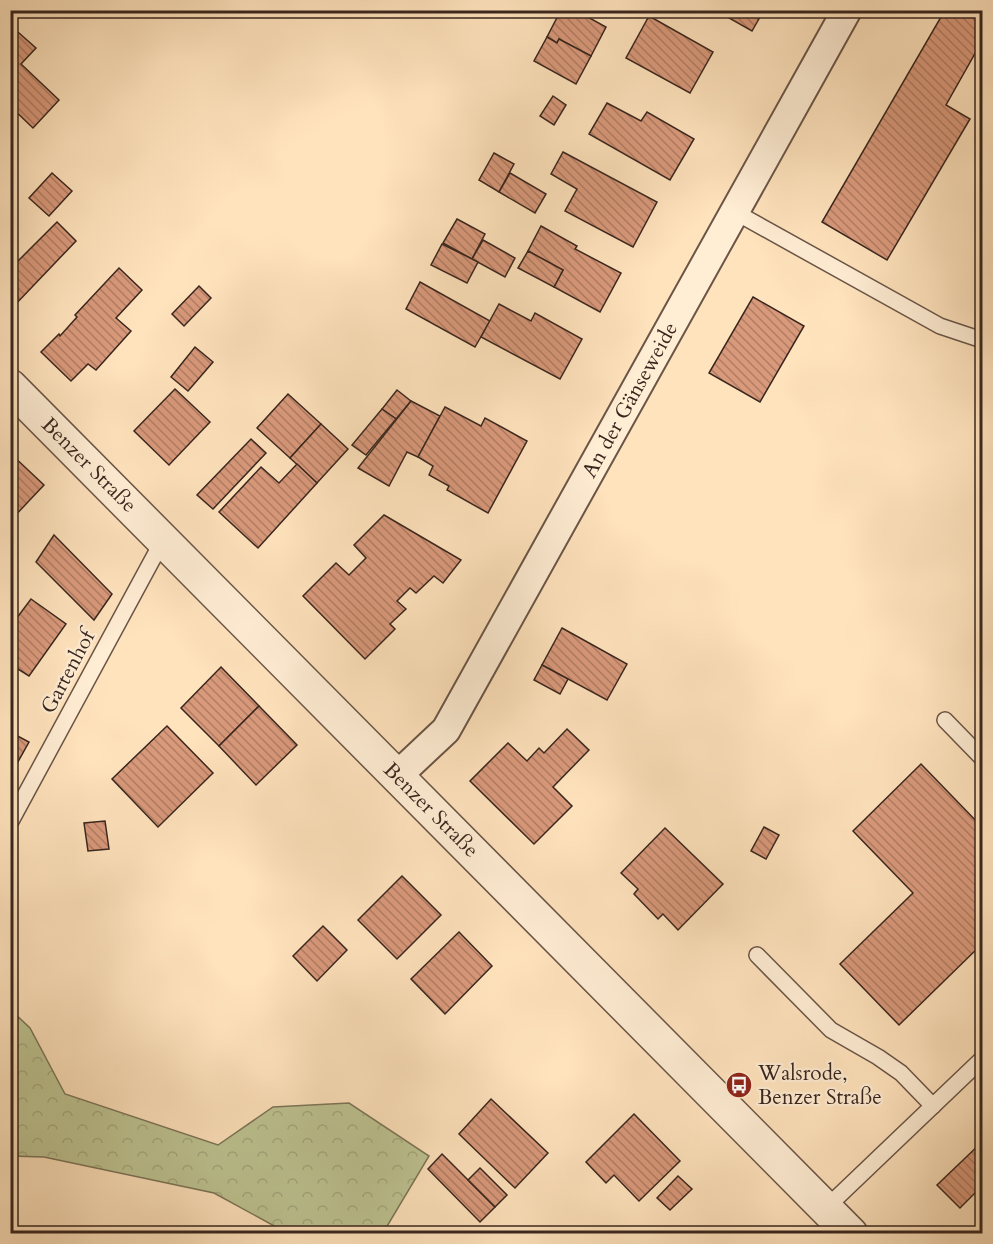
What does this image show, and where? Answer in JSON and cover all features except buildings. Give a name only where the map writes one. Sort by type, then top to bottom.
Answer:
[{"type":"street","name":"An der Gänseweide","points":[[397,776],[447,730],[847,10]]},
{"type":"street","name":"Benzer Straße","points":[[10,386],[851,1233]]},
{"type":"lane","points":[[735,212],[940,326],[982,340]]},
{"type":"lane","name":"Gartenhof","points":[[10,824],[163,540]]},
{"type":"lane","points":[[945,720],[982,758]]},
{"type":"lane","points":[[757,955],[831,1030],[901,1073],[933,1106]]},
{"type":"lane","points":[[826,1208],[982,1059]]},
{"type":"green space","points":[[11,1010],[30,1028],[65,1094],[218,1145],[273,1107],[349,1103],[429,1156],[383,1233],[287,1233],[214,1193],[44,1157],[11,1156]]},
{"type":"place","name":"Walsrode, Benzer Straße","points":[[739,1085]]}]
